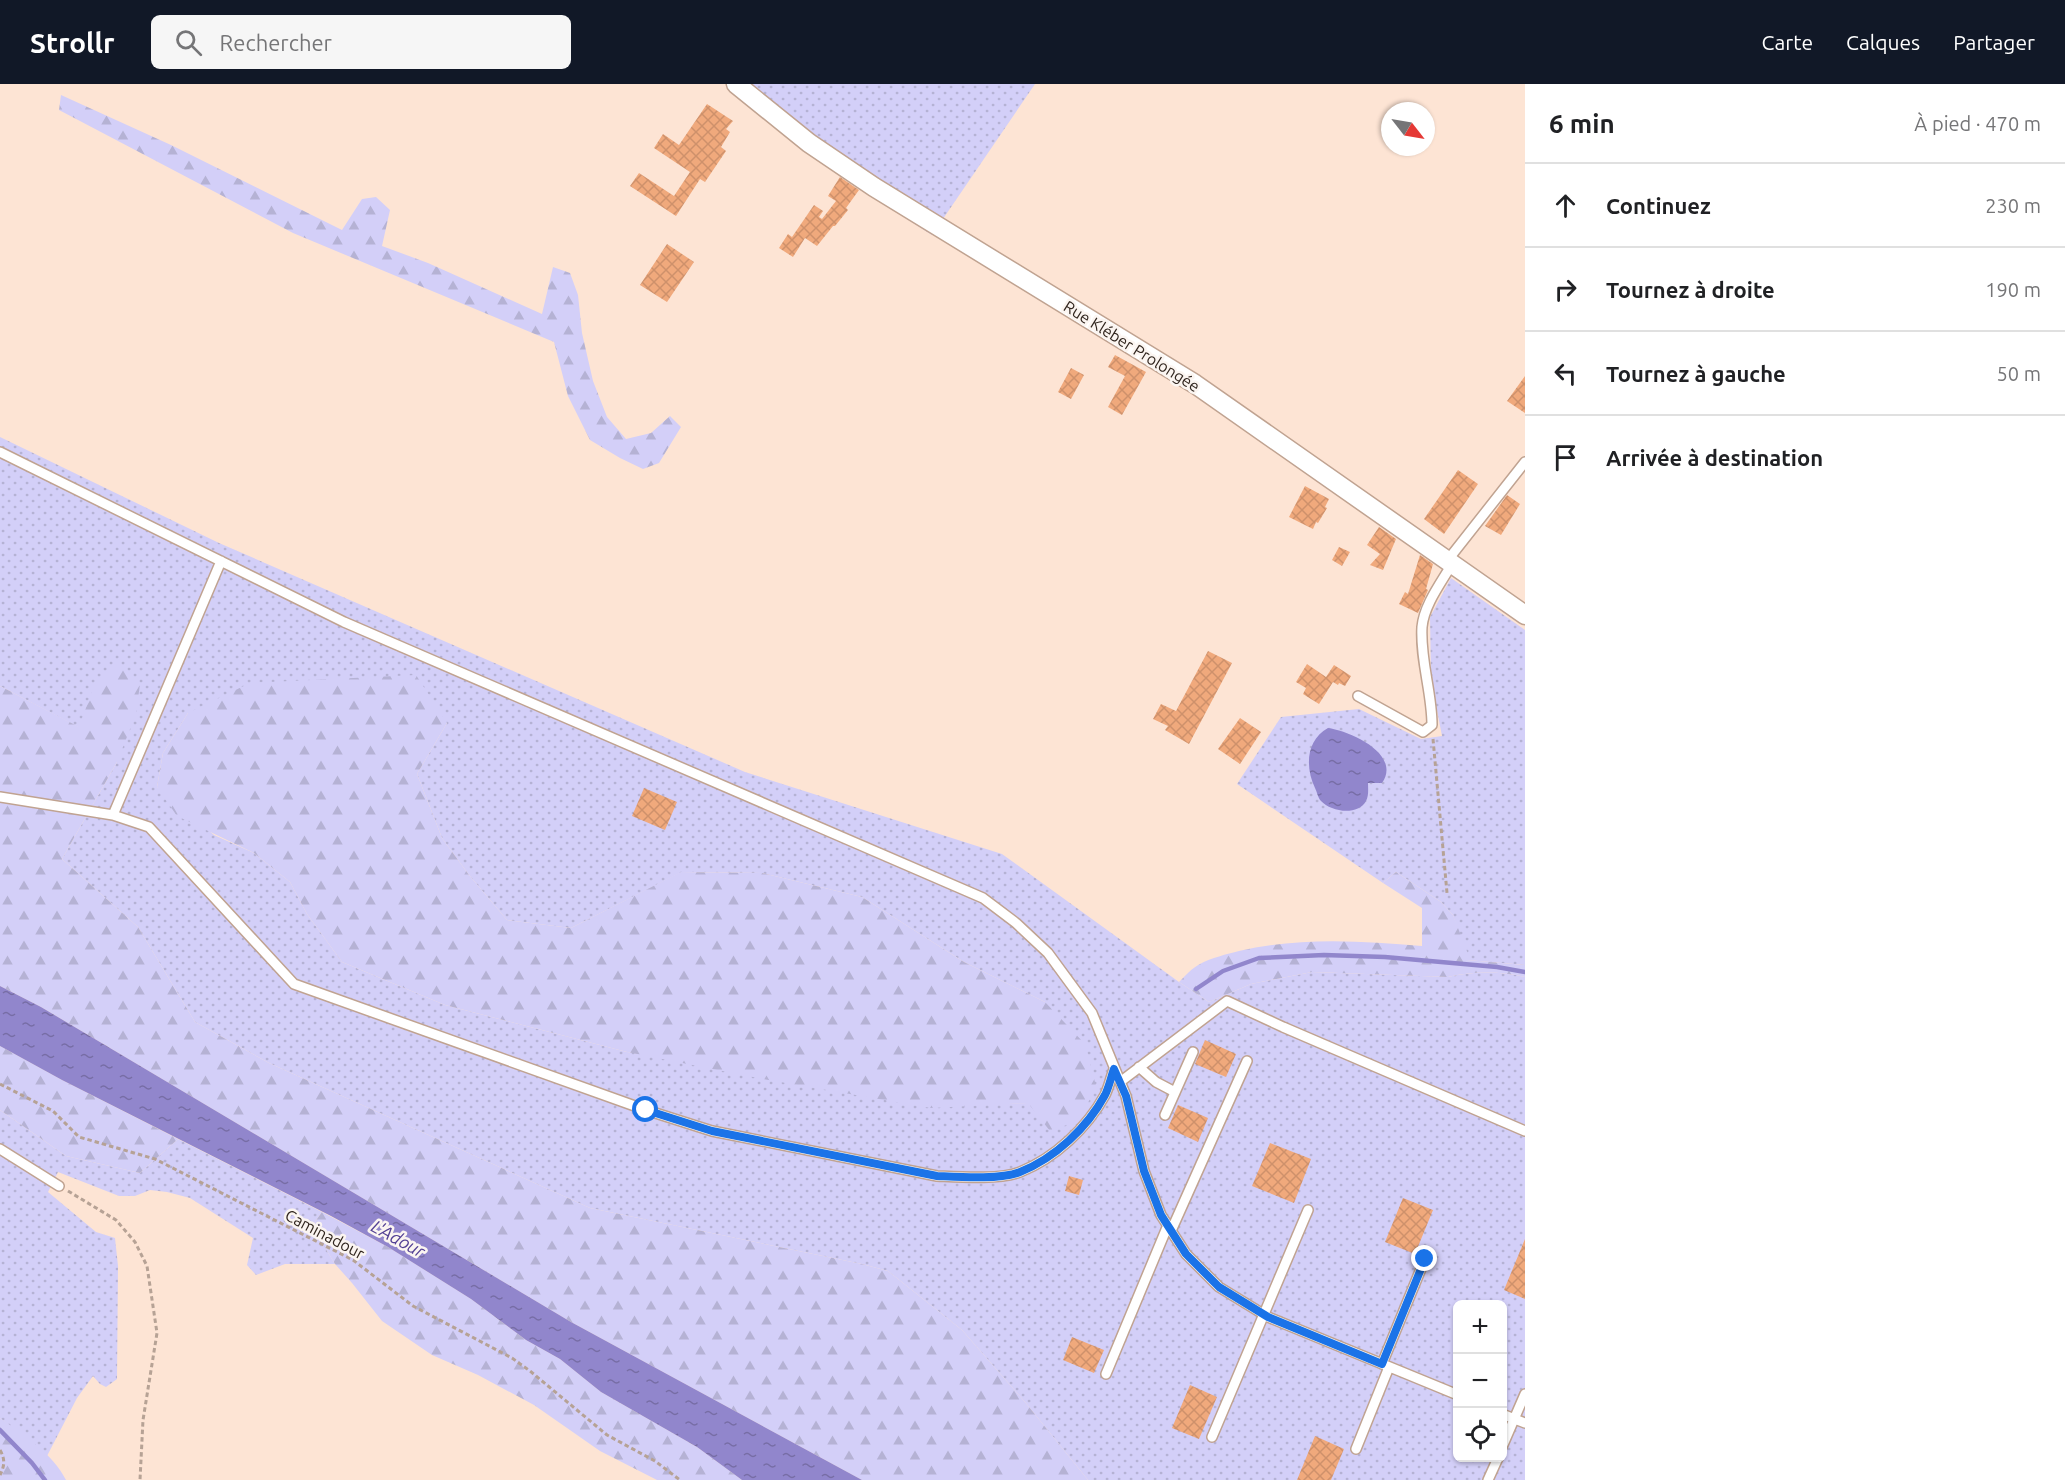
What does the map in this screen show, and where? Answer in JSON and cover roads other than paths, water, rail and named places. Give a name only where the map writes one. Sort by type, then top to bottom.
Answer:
[{"type":"street","name":"Rue Kléber Prolongée","points":[[736,84],[809,143],[874,187],[1195,384],[1525,615]]},
{"type":"lane","points":[[0,452],[344,622],[983,898],[1016,923],[1048,953],[1092,1013],[1126,1096],[1144,1171],[1161,1215],[1186,1254],[1219,1287],[1264,1314],[1453,1393]]},
{"type":"lane","points":[[1358,696],[1423,732],[1432,725],[1422,626],[1432,597],[1450,563],[1525,462]]},
{"type":"lane","points":[[113,815],[220,561]]},
{"type":"lane","points":[[0,797],[113,815],[149,827],[294,984],[646,1110],[712,1131],[937,1176],[964,1178],[1019,1173],[1047,1157],[1080,1131],[1105,1095],[1114,1069]]},
{"type":"lane","points":[[1120,1082],[1227,1001],[1283,1028],[1525,1131]]},
{"type":"lane","points":[[1165,1115],[1193,1052]]},
{"type":"lane","points":[[1106,1374],[1169,1228],[1247,1061]]},
{"type":"lane","points":[[1139,1067],[1156,1082],[1175,1092]]},
{"type":"lane","points":[[0,1149],[59,1186]]},
{"type":"lane","points":[[1212,1437],[1308,1210]]},
{"type":"lane","points":[[1356,1449],[1425,1259]]},
{"type":"lane","points":[[1507,1437],[1525,1394]]},
{"type":"lane","points":[[1507,1416],[1525,1423]]},
{"type":"lane","points":[[1488,1480],[1496,1462]]},
{"type":"water","points":[[1328,728],[1360,739],[1380,754],[1385,763],[1386,772],[1382,783],[1368,783],[1367,799],[1357,809],[1344,811],[1325,805],[1319,798],[1312,780],[1309,755],[1315,739]]},
{"type":"water","name":"L'Adour","points":[[0,986],[41,1007],[571,1322],[862,1480],[742,1480],[697,1447],[601,1392],[560,1359],[526,1340],[471,1299],[388,1247],[0,1046]]},
{"type":"waterway","points":[[1196,989],[1223,971],[1259,958],[1324,955],[1385,957],[1497,967],[1525,972]]},
{"type":"waterway","points":[[0,1430],[45,1480]]}]
